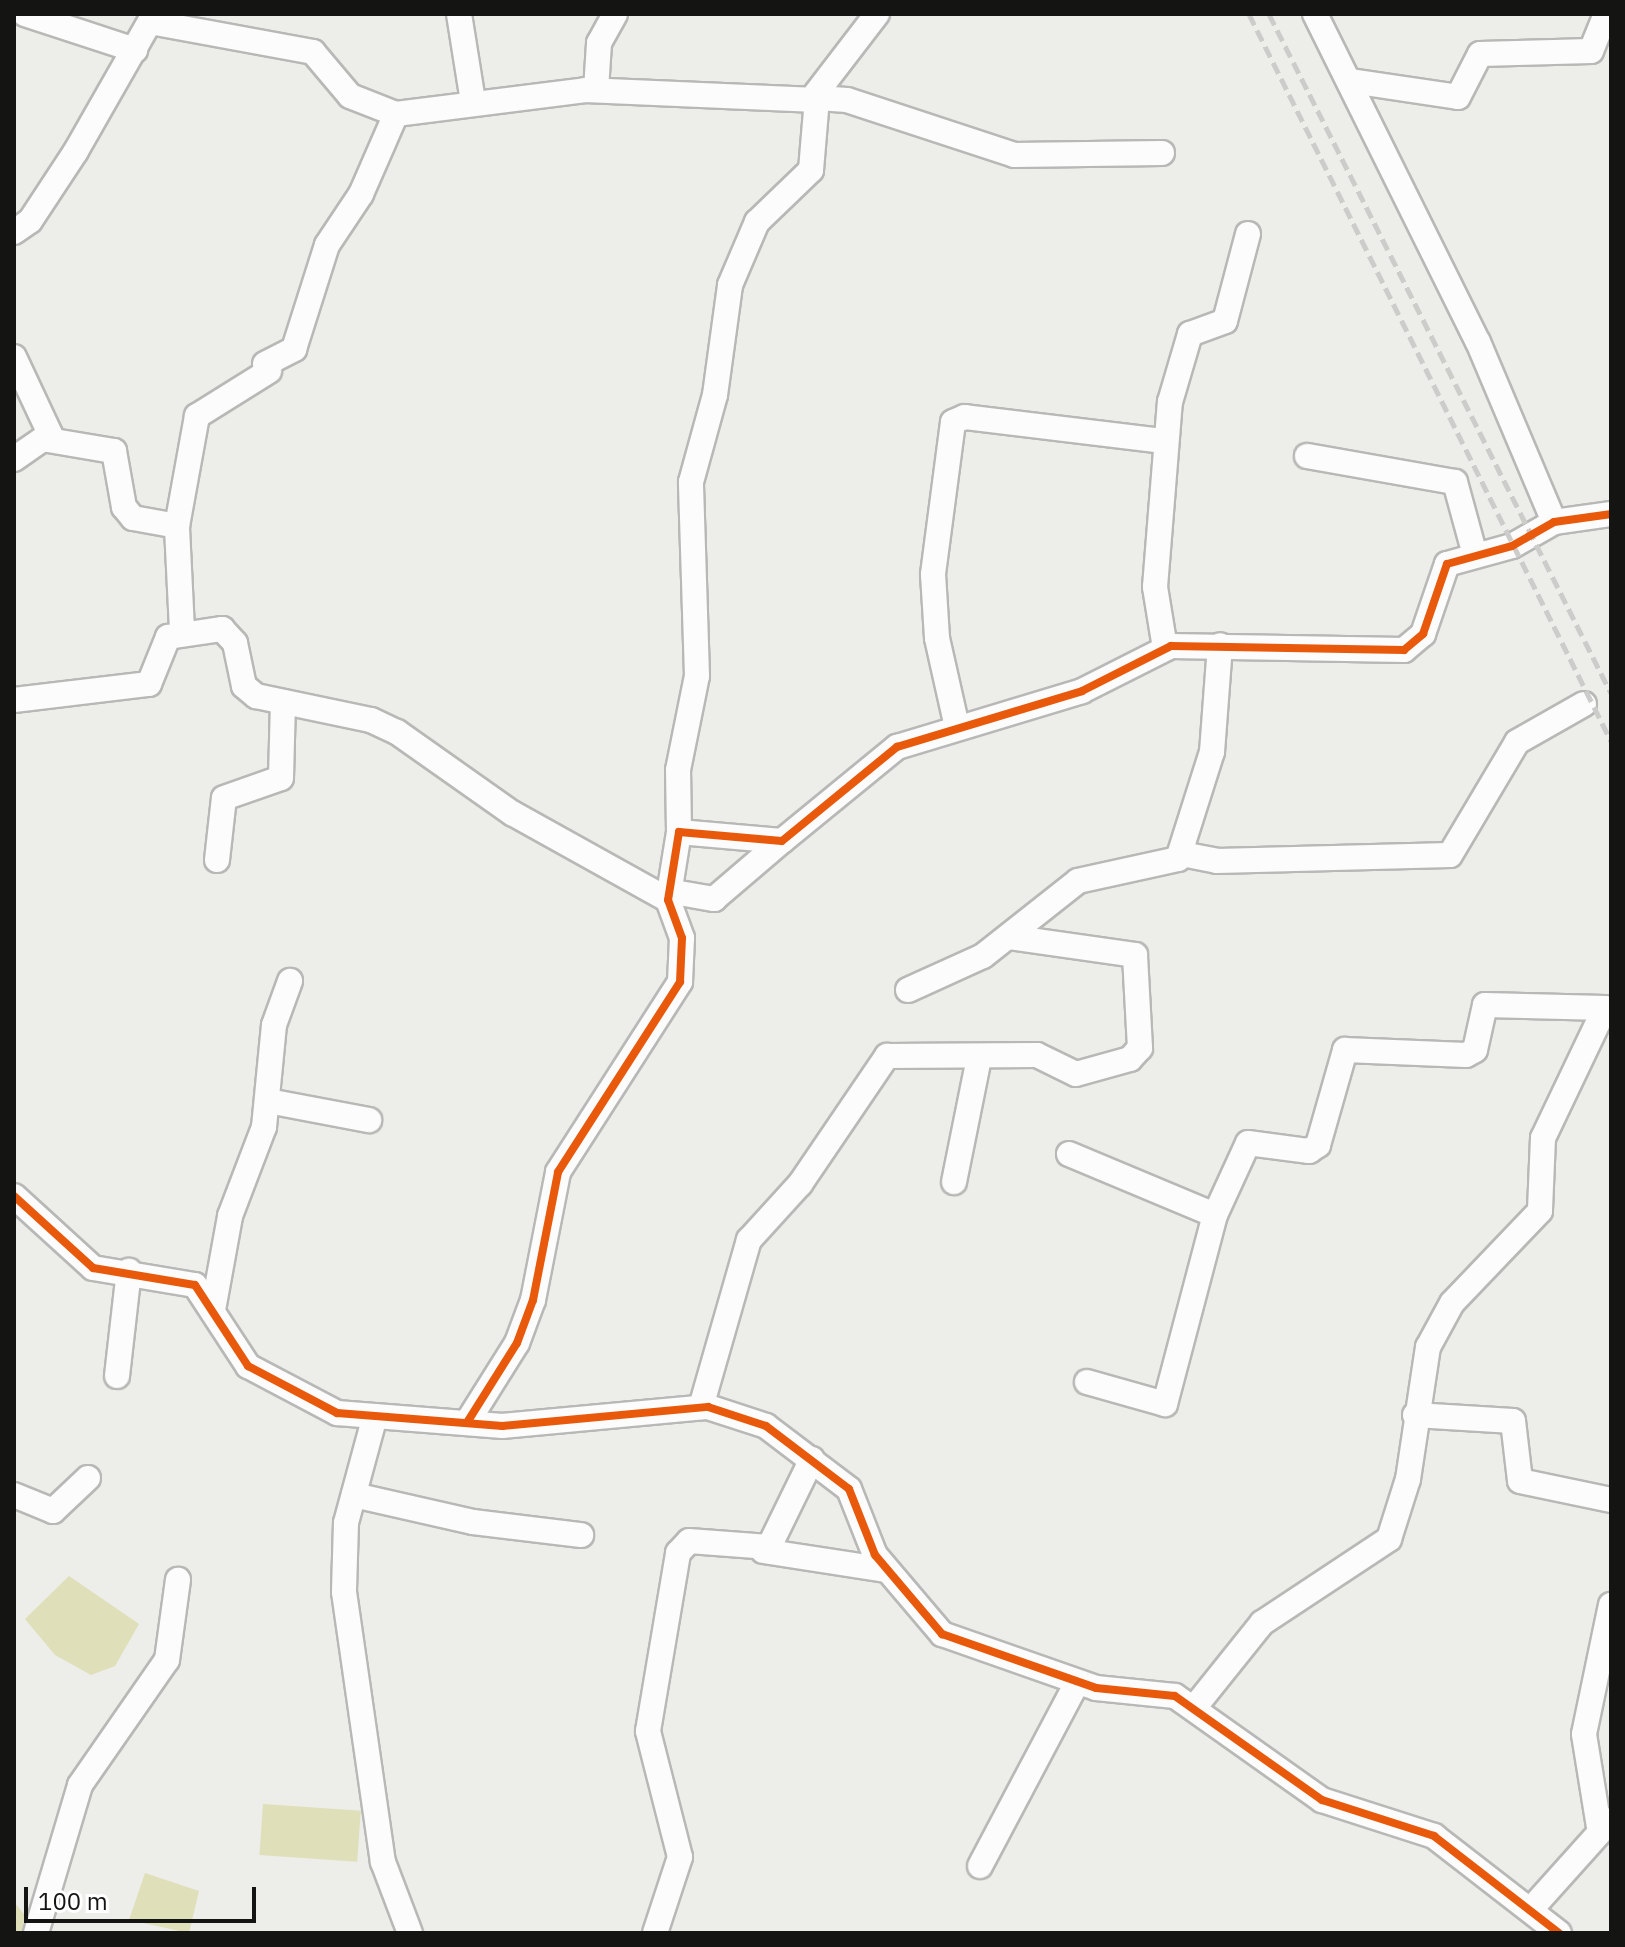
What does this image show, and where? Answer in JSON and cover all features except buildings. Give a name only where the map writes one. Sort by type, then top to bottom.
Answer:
[{"type":"street","points":[[25,14],[135,50]]},
{"type":"street","points":[[459,14],[473,101]]},
{"type":"street","points":[[596,90],[599,43],[615,14]]},
{"type":"street","points":[[468,1421],[517,1343],[533,1300],[558,1172],[680,982],[682,938],[668,896],[679,832],[678,770],[697,676],[691,482],[715,395],[730,285],[757,222],[811,170],[817,98],[877,14]]},
{"type":"street","points":[[1315,14],[1351,81],[1478,342],[1554,522]]},
{"type":"street","points":[[1351,81],[1458,97],[1480,54],[1591,51],[1606,14]]},
{"type":"street","points":[[14,232],[30,221],[76,151],[152,18],[313,52],[350,96],[396,114],[473,101],[596,90],[817,98],[847,100],[1014,155],[1162,153]]},
{"type":"street","points":[[182,630],[177,526],[197,416],[294,349],[327,245],[361,194],[396,114]]},
{"type":"street","points":[[1161,631],[1163,441],[1186,343],[1225,321],[1248,234]]},
{"type":"street","points":[[14,357],[48,433]]},
{"type":"street","points":[[954,715],[933,574],[953,422],[965,417],[1163,441]]},
{"type":"street","points":[[48,433],[114,451],[124,507],[133,518],[177,526]]},
{"type":"street","points":[[14,459],[48,433]]},
{"type":"street","points":[[1307,456],[1455,482],[1475,555]]},
{"type":"street","points":[[1161,631],[1220,645],[1357,655],[1404,650],[1423,634],[1447,564],[1554,522],[1611,514]]},
{"type":"street","points":[[14,700],[149,684],[168,637],[182,630],[222,629],[235,643],[244,686],[283,702],[371,720],[397,732],[525,821],[668,896],[714,899],[897,747],[954,715],[1082,691],[1161,631]]},
{"type":"street","points":[[908,990],[964,967],[1009,937],[1042,903],[1078,881],[1167,866],[1182,854],[1212,752],[1220,645]]},
{"type":"street","points":[[217,860],[224,798],[281,778],[283,702]]},
{"type":"street","points":[[1182,854],[1217,861],[1450,855],[1517,742],[1584,704]]},
{"type":"street","points":[[679,832],[782,841]]},
{"type":"street","points":[[701,1407],[749,1240],[800,1184],[857,1090],[887,1056],[979,1058],[1037,1055],[1076,1074],[1130,1059],[1140,1048],[1135,955],[1009,937]]},
{"type":"street","points":[[213,1310],[230,1216],[268,1101],[274,1025],[290,981]]},
{"type":"street","points":[[1087,1382],[1165,1404],[1215,1215],[1248,1143],[1309,1151],[1318,1145],[1345,1050],[1466,1055],[1475,1050],[1485,1005],[1608,1008],[1543,1138],[1540,1211],[1437,1327],[1415,1415],[1408,1479],[1389,1539],[1262,1623],[1194,1708]]},
{"type":"street","points":[[954,1182],[979,1058]]},
{"type":"street","points":[[268,1101],[369,1120]]},
{"type":"street","points":[[1069,1154],[1215,1215]]},
{"type":"street","points":[[14,1196],[93,1268],[129,1271],[195,1285],[213,1310],[228,1342],[263,1378],[315,1405],[375,1416],[502,1426],[701,1407],[766,1426],[812,1459],[857,1502],[886,1570],[958,1643],[1077,1683],[1175,1696],[1322,1800],[1420,1827],[1532,1908],[1559,1933]]},
{"type":"street","points":[[117,1376],[129,1271]]},
{"type":"street","points":[[1415,1415],[1513,1421],[1520,1481],[1611,1500]]},
{"type":"street","points":[[375,1416],[354,1495],[344,1550],[353,1669],[383,1862],[410,1933]]},
{"type":"street","points":[[763,1551],[812,1459]]},
{"type":"street","points":[[14,1495],[53,1511],[88,1478]]},
{"type":"street","points":[[354,1495],[473,1522],[581,1535]]},
{"type":"street","points":[[655,1933],[680,1857],[648,1731],[678,1553],[689,1541],[886,1570]]},
{"type":"street","points":[[36,1933],[80,1785],[167,1660],[178,1580]]},
{"type":"street","points":[[1532,1908],[1605,1823],[1584,1734],[1611,1605]]},
{"type":"street","points":[[980,1866],[1077,1683]]},
{"type":"shaded area","points":[[69,1576],[139,1624],[115,1666],[91,1675],[55,1655],[25,1619]]},
{"type":"shaded area","points":[[263,1804],[361,1811],[357,1862],[259,1855]]},
{"type":"shaded area","points":[[145,1873],[199,1891],[189,1933],[129,1920]]},
{"type":"shaded area","points":[[14,1902],[25,1915],[22,1933],[14,1933]]},
{"type":"railway","points":[[1249,14],[1611,741]]},
{"type":"railway","points":[[1269,14],[1611,693]]},
{"type":"cycle path","points":[[468,1421],[517,1343],[533,1300],[558,1172],[680,982],[682,938],[668,900],[679,832],[782,841],[897,747],[1082,691],[1171,646],[1404,650],[1423,634],[1447,564],[1512,546],[1554,522],[1611,514]]},
{"type":"cycle path","points":[[14,1196],[93,1268],[195,1285],[248,1366],[337,1413],[502,1426],[708,1407],[766,1426],[849,1489],[875,1555],[942,1634],[1096,1688],[1175,1696],[1322,1800],[1434,1836],[1559,1933]]}]
